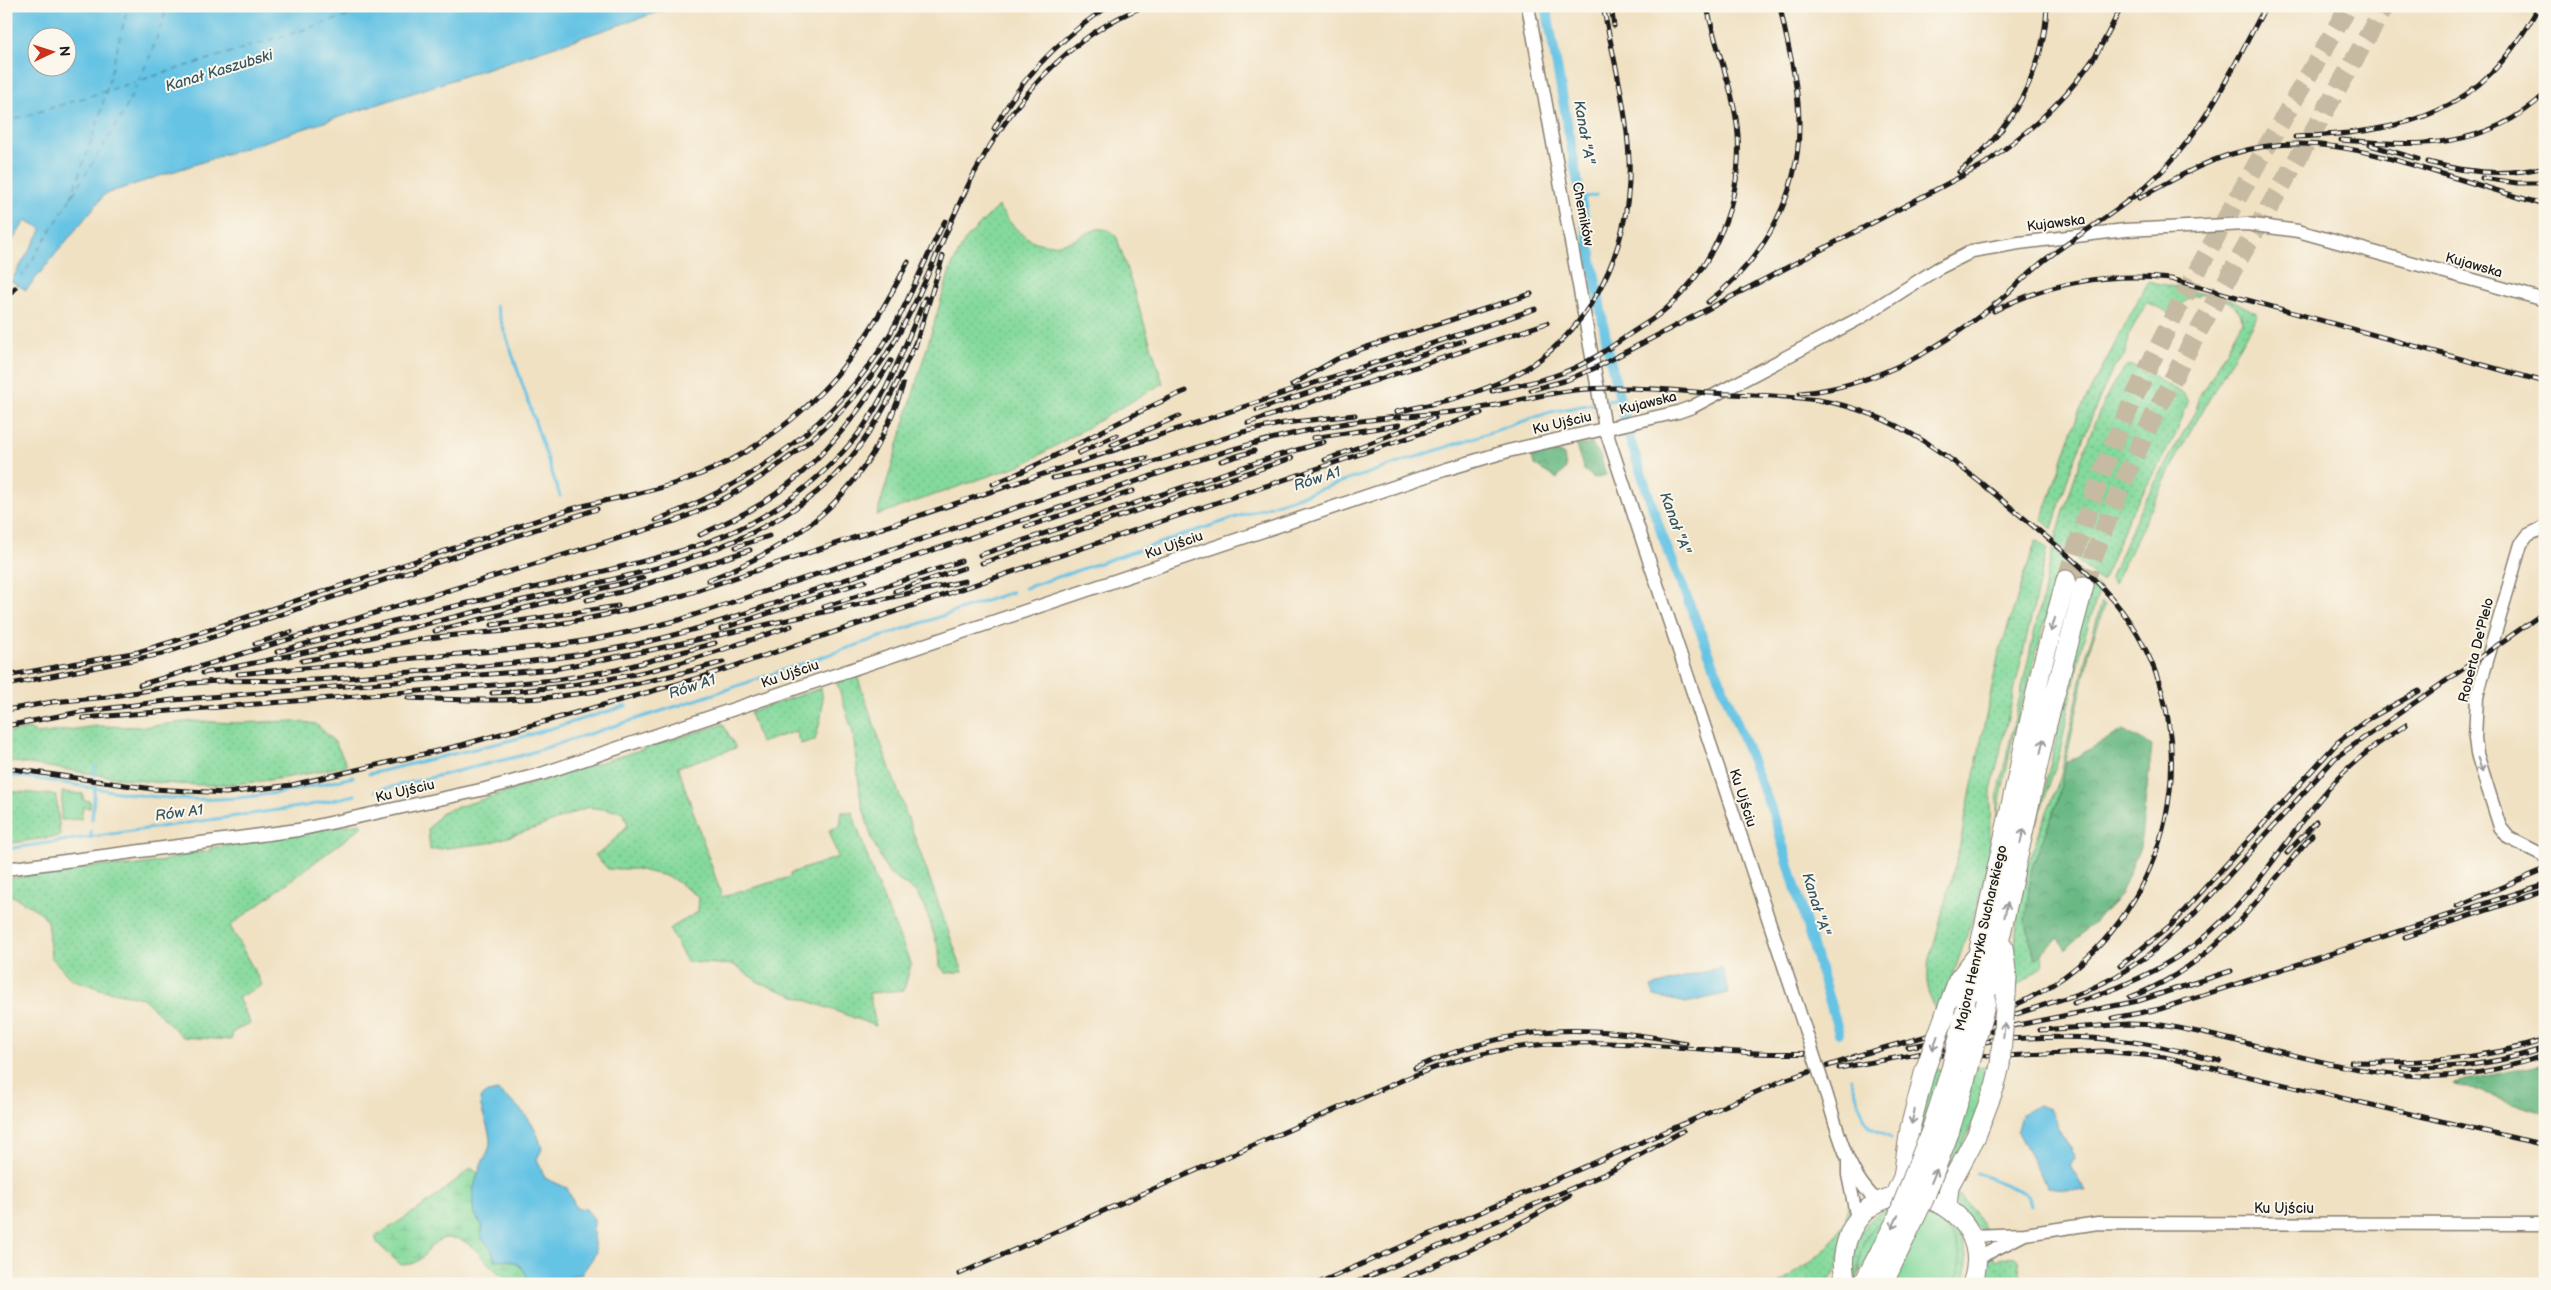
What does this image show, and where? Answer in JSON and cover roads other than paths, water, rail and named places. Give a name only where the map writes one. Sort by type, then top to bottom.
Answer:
[{"type":"highway","name":"Majora Henryka Sucharskiego","points":[[1960,1068],[1966,1008],[2041,670],[2066,580]]},
{"type":"highway","name":"Majora Henryka Sucharskiego","points":[[1883,1284],[1921,1207],[1960,1068],[1986,1002],[2055,688],[2084,586]]},
{"type":"highway","points":[[1947,1207],[1949,1186],[1976,1136],[1995,1086],[2000,1065],[2007,978],[2001,933]]},
{"type":"highway","points":[[1842,1279],[1847,1241],[1858,1219],[1886,1200],[1903,1177],[1910,1128],[1925,1070],[1958,980],[1979,953]]},
{"type":"highway","name":"Majora Henryka Sucharskiego","points":[[1863,1284],[1941,1131]]},
{"type":"highway","points":[[1886,1200],[1918,1196],[1947,1207],[1960,1218],[1972,1236],[1976,1259],[1972,1284]]},
{"type":"street","name":"Chemików","points":[[1528,6],[1605,428]]},
{"type":"street","name":"Kujawska","points":[[1605,428],[1692,407],[1860,318],[1937,269],[1972,251],[2026,242],[2125,230],[2247,224],[2298,231],[2545,300]]},
{"type":"street","name":"Ku Ujściu","points":[[6,870],[287,832],[513,782],[1444,470],[1508,451],[1605,428],[1848,1160],[1864,1191],[1886,1200]]},
{"type":"street","name":"Roberta De'Plelo","points":[[2545,527],[2528,536],[2521,544],[2477,697],[2476,717],[2477,754],[2500,827],[2510,838],[2545,856]]},
{"type":"street","name":"Ku Ujściu","points":[[1848,1160],[1848,1175],[1858,1219]]},
{"type":"street","name":"Ku Ujściu","points":[[1972,1236],[2025,1234],[2098,1223],[2545,1224]]},
{"type":"street","name":"Ku Ujściu","points":[[1976,1259],[2025,1234]]},
{"type":"water","name":"Kanał Kaszubski","points":[[6,6],[677,6],[105,194],[26,290],[11,281],[42,229],[26,220],[8,247],[6,245]]},
{"type":"water","points":[[1722,967],[1729,993],[1686,1003],[1654,996],[1651,987]]},
{"type":"water","points":[[497,1091],[513,1102],[531,1122],[542,1149],[537,1159],[545,1178],[567,1188],[576,1208],[586,1209],[594,1219],[593,1237],[596,1253],[581,1275],[572,1275],[565,1284],[530,1284],[525,1272],[517,1264],[508,1260],[495,1260],[492,1250],[481,1237],[483,1226],[474,1211],[473,1196],[479,1171],[488,1152],[490,1139],[480,1099],[484,1094]]},
{"type":"water","points":[[2038,1105],[2049,1109],[2075,1158],[2070,1166],[2085,1191],[2047,1187],[2017,1130],[2021,1115]]},
{"type":"waterway","name":"Kanał \"A\"","points":[[1546,6],[1609,355],[1630,440],[1662,535],[1774,816],[1839,1033]]},
{"type":"waterway","points":[[1581,198],[1597,195]]},
{"type":"waterway","points":[[496,306],[560,496]]},
{"type":"waterway","name":"Rów A1","points":[[1603,402],[1619,399]]},
{"type":"waterway","name":"Rów A1","points":[[1025,588],[1551,412],[1597,403]]},
{"type":"waterway","name":"Rów A1","points":[[375,791],[520,756],[696,700],[1012,592]]},
{"type":"waterway","points":[[369,774],[512,740],[626,706]]},
{"type":"waterway","points":[[95,766],[95,775]]},
{"type":"waterway","points":[[6,775],[145,796],[191,799],[273,794],[353,777]]},
{"type":"waterway","points":[[92,819],[95,786]]},
{"type":"waterway","name":"Rów A1","points":[[6,849],[306,806],[355,795]]},
{"type":"waterway","name":"Rów A1","points":[[91,831],[91,838]]},
{"type":"waterway","name":"Kanał \"A\"","points":[[1851,1079],[1865,1120],[1871,1128],[1891,1138]]},
{"type":"waterway","name":"Kanał \"A\"","points":[[1977,1173],[2023,1192],[2028,1196],[2031,1206]]},
{"type":"tunnel","points":[[2066,580],[2105,464],[2137,391],[2165,334],[2223,223],[2349,6]]},
{"type":"tunnel","points":[[2084,586],[2120,489],[2164,396],[2212,306],[2385,6]]},
{"type":"railway","points":[[994,129],[1016,92],[1043,60],[1074,31],[1109,6]]},
{"type":"railway","points":[[140,685],[678,520],[738,491],[767,473],[820,432],[866,383],[886,355],[911,311],[975,172],[1006,121],[1025,96],[1045,74],[1092,34],[1117,19],[1145,6]]},
{"type":"railway","points":[[1396,412],[1473,393],[1529,367],[1556,345],[1579,320],[1598,292],[1613,261],[1623,228],[1628,194],[1629,159],[1623,101],[1603,6]]},
{"type":"railway","points":[[1611,6],[1614,26]]},
{"type":"railway","points":[[1492,391],[1527,384],[1553,376],[1580,365],[1605,351],[1667,308],[1684,291],[1712,251],[1730,207],[1738,159],[1738,135],[1733,102],[1707,6]]},
{"type":"railway","points":[[1708,302],[1728,285],[1762,246],[1775,223],[1793,175],[1798,149],[1798,108],[1795,79],[1780,6]]},
{"type":"railway","points":[[1959,172],[1978,156],[1994,138],[2009,119],[2021,99],[2032,77],[2039,54],[2047,6]]},
{"type":"railway","points":[[1531,390],[1567,380],[1595,368],[1983,165],[2040,120],[2077,81],[2098,52],[2122,6]]},
{"type":"railway","points":[[1800,393],[1855,383],[1881,374],[1931,349],[1999,301],[2043,261],[2135,196],[2165,168],[2204,118],[2266,6]]},
{"type":"railway","points":[[2295,137],[2373,129],[2407,122],[2438,110],[2466,94],[2492,72],[2516,43],[2539,6]]},
{"type":"railway","points":[[2341,140],[2397,143],[2449,141],[2474,135],[2498,126],[2522,113],[2545,94]]},
{"type":"railway","points":[[2139,198],[2196,168],[2232,154],[2284,144],[2309,144],[2333,146],[2382,156],[2545,205]]},
{"type":"railway","points":[[2370,145],[2418,159]]},
{"type":"railway","points":[[2428,162],[2457,169],[2501,173],[2545,167]]},
{"type":"railway","points":[[2482,178],[2517,183],[2545,183]]},
{"type":"railway","points":[[656,520],[726,488],[758,469],[789,447],[845,396],[869,366],[890,334],[945,221]]},
{"type":"railway","points":[[915,347],[943,256]]},
{"type":"railway","points":[[6,676],[138,652],[568,510],[664,487],[710,470],[740,455],[768,437],[813,400],[832,380],[865,337],[908,262]]},
{"type":"railway","points":[[1994,311],[2015,301],[2058,286],[2102,278],[2148,277],[2171,279],[2545,382]]},
{"type":"railway","points":[[6,301],[15,288]]},
{"type":"railway","points":[[1292,385],[1337,359],[1361,349],[1531,294]]},
{"type":"railway","points":[[277,652],[388,622],[662,556],[725,535],[761,518],[791,499],[818,477],[855,438],[877,406],[925,298]]},
{"type":"railway","points":[[422,639],[565,623],[625,611],[684,595],[1535,309]]},
{"type":"railway","points":[[1248,423],[1547,323]]},
{"type":"railway","points":[[203,673],[355,641],[628,576],[710,551],[748,535],[784,515],[817,492],[849,459],[876,423],[916,341]]},
{"type":"railway","points":[[1257,410],[1463,341]]},
{"type":"railway","points":[[700,535],[754,508],[775,495],[795,479],[848,423],[891,361]]},
{"type":"railway","points":[[708,580],[743,565],[775,548],[830,507],[853,482],[873,453],[889,421],[903,385]]},
{"type":"railway","points":[[179,685],[229,681],[297,681],[464,668],[549,659],[635,645],[740,615],[1223,452],[1254,443],[1347,423],[1468,410],[1562,392],[1608,388],[1642,388],[1818,400],[1848,407],[1877,417],[1929,445],[2002,500],[2096,581],[2131,624],[2155,670],[2168,719],[2171,769],[2165,819],[2150,867],[2127,911],[2095,950],[2055,983],[2009,1008],[1957,1027],[1853,1057]]},
{"type":"railway","points":[[993,484],[1018,474],[1137,413],[1186,391]]},
{"type":"railway","points":[[6,768],[153,789],[226,793],[292,785],[462,745],[702,677],[1481,413]]},
{"type":"railway","points":[[238,674],[548,646],[647,628],[679,620],[1243,432],[1285,423],[1355,415]]},
{"type":"railway","points":[[1112,445],[1179,416]]},
{"type":"railway","points":[[1325,460],[1435,418]]},
{"type":"railway","points":[[1313,438],[1399,425]]},
{"type":"railway","points":[[1079,453],[1117,435]]},
{"type":"railway","points":[[980,555],[1273,457],[1324,442]]},
{"type":"railway","points":[[1221,461],[1254,451]]},
{"type":"railway","points":[[1053,478],[1146,458]]},
{"type":"railway","points":[[982,563],[1292,458]]},
{"type":"railway","points":[[1026,527],[1133,491]]},
{"type":"railway","points":[[6,685],[162,654],[597,509]]},
{"type":"railway","points":[[736,547],[769,536]]},
{"type":"railway","points":[[587,600],[625,591],[750,550]]},
{"type":"railway","points":[[824,607],[961,561]]},
{"type":"railway","points":[[895,591],[964,568]]},
{"type":"railway","points":[[435,631],[643,578]]},
{"type":"railway","points":[[721,629],[865,581]]},
{"type":"railway","points":[[6,726],[80,712],[173,700],[554,669],[646,651],[965,581]]},
{"type":"railway","points":[[492,625],[618,606]]},
{"type":"railway","points":[[1979,1026],[2084,992],[2115,977],[2149,955],[2194,914],[2335,758],[2545,612]]},
{"type":"railway","points":[[492,693],[583,684],[628,676],[732,647],[791,626]]},
{"type":"railway","points":[[255,644],[291,632]]},
{"type":"railway","points":[[302,661],[428,638]]},
{"type":"railway","points":[[83,718],[555,680],[616,670],[715,643]]},
{"type":"railway","points":[[408,698],[503,700],[560,696],[643,682],[723,662]]},
{"type":"railway","points":[[52,702],[108,697],[185,684]]},
{"type":"railway","points":[[2120,966],[2171,925],[2338,742],[2367,720],[2419,691]]},
{"type":"railway","points":[[6,710],[58,701]]},
{"type":"railway","points":[[2074,1003],[2116,988],[2156,970],[2210,933],[2257,882],[2327,790],[2343,773],[2373,747],[2406,725]]},
{"type":"railway","points":[[2287,853],[2316,822]]},
{"type":"railway","points":[[2130,997],[2160,984],[2186,968],[2210,949],[2232,929],[2312,835]]},
{"type":"railway","points":[[2457,906],[2545,869]]},
{"type":"railway","points":[[2113,1018],[2160,1009],[2545,884]]},
{"type":"railway","points":[[2405,937],[2545,891]]},
{"type":"railway","points":[[1908,1047],[2138,1001],[2231,971]]},
{"type":"railway","points":[[2040,1030],[2129,1024],[2161,1025],[2195,1031],[2337,1065],[2407,1075],[2441,1076],[2481,1072],[2507,1067],[2545,1055]]},
{"type":"railway","points":[[1415,1068],[1451,1053],[1484,1043],[1517,1035],[1548,1032],[1613,1032],[1686,1043]]},
{"type":"railway","points":[[1990,1040],[2062,1037],[2097,1038],[2177,1050],[2220,1061]]},
{"type":"railway","points":[[1839,1068],[1996,1040]]},
{"type":"railway","points":[[2351,1062],[2449,1059],[2497,1052],[2545,1040]]},
{"type":"railway","points":[[959,1274],[1405,1079],[1465,1058],[1507,1049],[1570,1043],[1631,1044],[1751,1053],[1812,1053]]},
{"type":"railway","points":[[2402,1067],[2420,1068],[2474,1064],[2510,1058],[2545,1048]]},
{"type":"railway","points":[[1933,1055],[2005,1056],[2103,1051],[2164,1057],[2545,1145]]},
{"type":"railway","points":[[1316,1284],[1784,1080],[1859,1056]]},
{"type":"railway","points":[[1352,1284],[1607,1173],[1683,1131]]},
{"type":"railway","points":[[1393,1284],[1485,1243],[1569,1196]]}]
